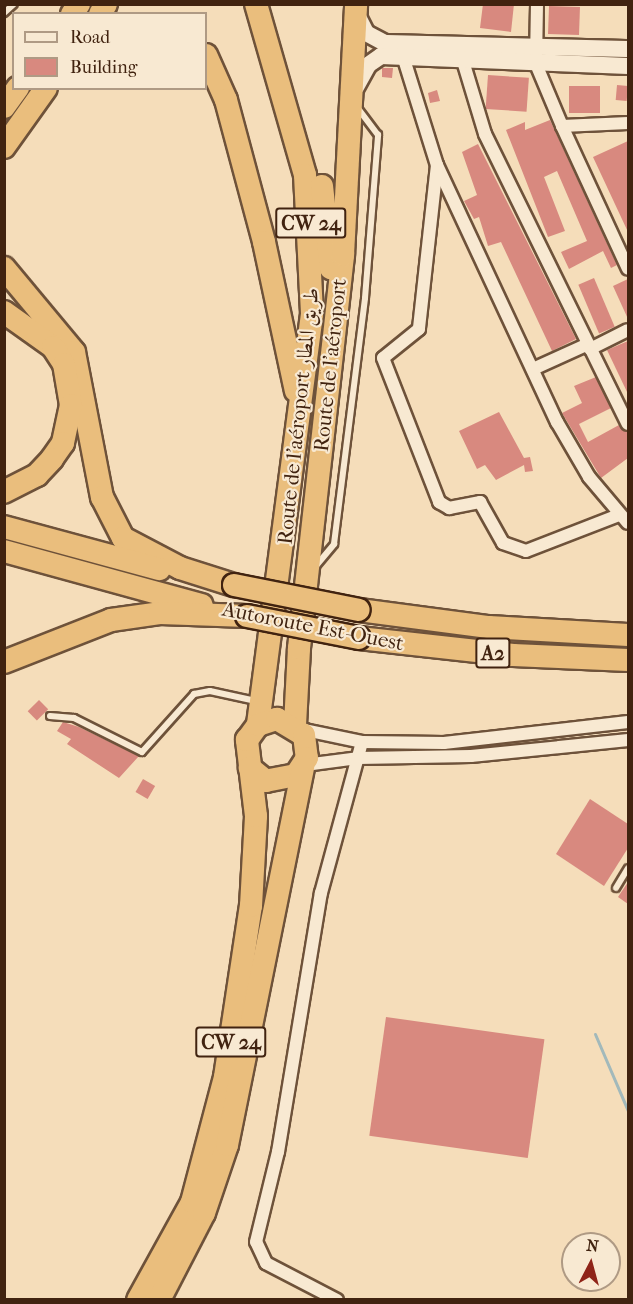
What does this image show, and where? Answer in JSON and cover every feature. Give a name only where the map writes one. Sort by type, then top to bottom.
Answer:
[{"type":"highway","name":"Route de l'aéroport طريق المطار","points":[[256,4],[296,131],[310,210],[312,314],[297,449],[258,725]]},
{"type":"highway","points":[[271,4],[321,178],[331,266],[329,372]]},
{"type":"highway","name":"Route de l'aéroport","points":[[297,727],[308,574],[355,95],[356,9]]},
{"type":"highway","points":[[207,57],[226,100],[269,264],[296,384],[297,449]]},
{"type":"highway","points":[[4,107],[17,90]]},
{"type":"highway","points":[[4,147],[45,90]]},
{"type":"highway","points":[[4,268],[74,352],[102,497],[123,538],[180,568],[234,585]]},
{"type":"highway","points":[[4,312],[53,347],[64,364],[71,405],[63,442],[52,459],[37,475],[4,492]]},
{"type":"highway","name":"Autoroute Est-Ouest","points":[[4,527],[108,558],[359,610],[489,627],[628,635]]},
{"type":"highway","name":"Autoroute Est-Ouest","points":[[4,551],[247,616],[359,638],[513,655],[628,660]]},
{"type":"highway","points":[[4,662],[111,620],[160,613],[247,616]]},
{"type":"highway","points":[[277,719],[297,727],[307,742],[304,766],[277,782],[250,768],[245,750],[258,725],[277,719]]},
{"type":"highway","name":"CW 24","points":[[159,1299],[204,1213],[227,1145],[304,766]]},
{"type":"highway","name":"CW 24","points":[[138,1299],[192,1202],[225,1077],[251,906],[256,816],[250,768]]},
{"type":"street","points":[[537,4],[536,56],[562,126],[628,269]]},
{"type":"street","points":[[356,9],[366,33],[385,43],[628,66]]},
{"type":"street","points":[[355,95],[376,58],[403,56],[464,61],[628,50]]},
{"type":"street","points":[[403,56],[437,165],[557,422],[619,514],[628,523]]},
{"type":"street","points":[[464,61],[485,134],[628,424]]},
{"type":"street","points":[[562,126],[628,123]]},
{"type":"street","points":[[437,165],[419,329],[383,358],[439,502],[449,508],[480,502],[503,543],[526,551],[619,514]]},
{"type":"street","points":[[533,369],[628,330]]},
{"type":"street","points":[[297,727],[362,742],[469,742],[628,722]]},
{"type":"street","points":[[304,766],[358,758],[471,756],[628,740]]},
{"type":"street","points":[[337,1299],[266,1263],[256,1242],[278,1152],[321,893],[362,742]]},
{"type":"lane","points":[[4,13],[14,4]]},
{"type":"lane","points":[[308,574],[334,544],[365,298],[378,135],[355,95]]},
{"type":"lane","points":[[50,716],[74,718],[142,752],[194,694],[210,691],[262,703]]},
{"type":"lane","points":[[616,888],[628,868]]},
{"type":"building","points":[[483,4],[514,4],[511,32],[480,28]]},
{"type":"building","points":[[549,6],[580,7],[579,35],[548,34]]},
{"type":"building","points":[[382,68],[393,68],[392,78],[382,77]]},
{"type":"building","points":[[488,75],[529,78],[527,112],[486,109]]},
{"type":"building","points":[[617,85],[628,86],[627,101],[616,100]]},
{"type":"building","points":[[569,86],[600,86],[600,113],[569,113]]},
{"type":"building","points":[[437,90],[440,101],[430,103],[428,93]]},
{"type":"building","points":[[550,120],[617,265],[611,268],[603,251],[569,269],[561,252],[587,241],[557,171],[544,177],[565,231],[548,237],[506,130],[525,122],[525,130]]},
{"type":"building","points":[[628,141],[628,232],[593,157]]},
{"type":"building","points":[[478,144],[576,339],[552,351],[501,242],[488,246],[479,217],[474,219],[464,201],[477,195],[462,152]]},
{"type":"building","points":[[594,278],[615,327],[599,333],[578,285]]},
{"type":"building","points":[[628,279],[628,319],[613,286]]},
{"type":"building","points":[[628,341],[628,394],[607,350]]},
{"type":"building","points":[[596,377],[611,408],[579,424],[588,442],[619,425],[628,432],[628,458],[601,478],[562,413],[582,403],[574,386]]},
{"type":"building","points":[[499,412],[524,458],[530,457],[533,471],[525,472],[524,465],[496,480],[485,465],[477,469],[459,431]]},
{"type":"building","points":[[39,700],[48,709],[37,721],[28,711]]},
{"type":"building","points":[[63,722],[79,727],[139,756],[119,778],[67,744],[71,739],[57,731]]},
{"type":"building","points":[[143,779],[155,786],[148,799],[136,792]]},
{"type":"building","points":[[590,799],[628,824],[628,848],[604,886],[556,854]]},
{"type":"building","points":[[628,882],[628,904],[618,897]]},
{"type":"building","points":[[386,1017],[544,1039],[528,1158],[369,1136]]},
{"type":"waterway","points":[[595,1034],[628,1111]]}]
